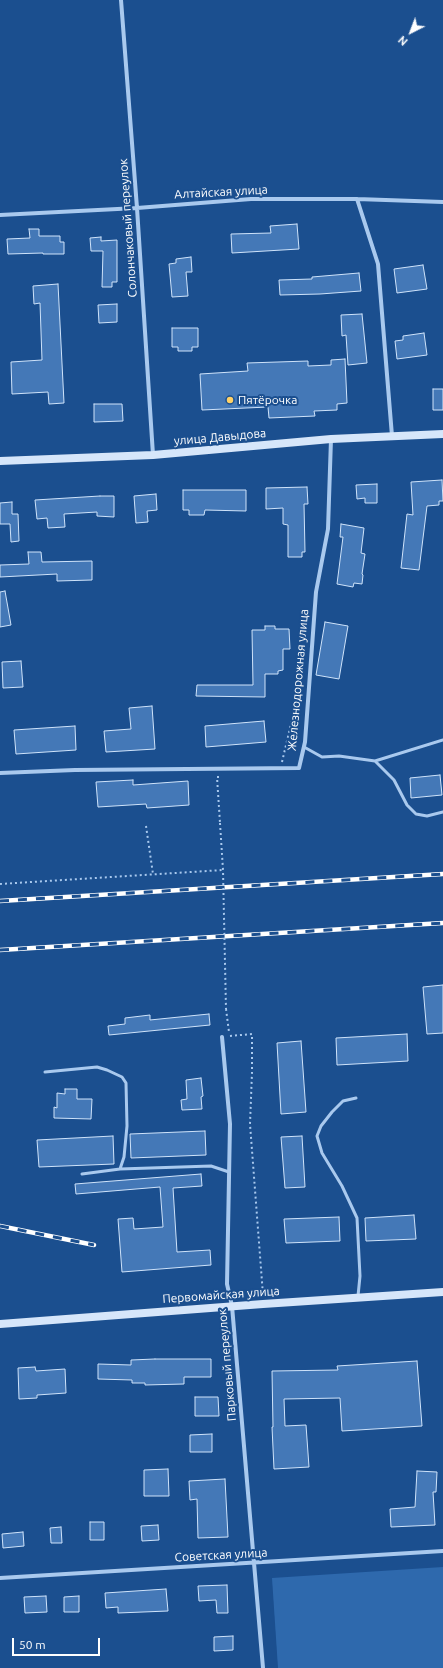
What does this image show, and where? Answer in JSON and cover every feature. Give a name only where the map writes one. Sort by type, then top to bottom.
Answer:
[{"type":"main road","name":"улица Давыдова","points":[[0,461],[153,455],[331,439],[443,434]]},
{"type":"main road","name":"Первомайская улица","points":[[0,1324],[232,1306],[443,1292]]},
{"type":"street","name":"Солончаковый переулок","points":[[121,0],[137,208],[153,455]]},
{"type":"street","name":"Алтайская улица","points":[[0,215],[137,208],[250,200],[357,199],[443,202]]},
{"type":"street","points":[[357,199],[378,264],[392,437]]},
{"type":"street","name":"Железнодорожная улица","points":[[0,773],[75,770],[299,768],[304,747],[316,592],[328,529],[331,439]]},
{"type":"street","name":"Парковый переулок","points":[[222,1037],[230,1124],[226,1284],[232,1306],[263,1668]]},
{"type":"street","name":"Советская улица","points":[[0,1578],[443,1551]]},
{"type":"lane","points":[[304,747],[322,757],[339,756],[375,761],[443,740]]},
{"type":"lane","points":[[375,761],[394,780],[407,805],[416,814],[427,816],[443,812]]},
{"type":"lane","points":[[45,1072],[97,1067],[122,1077],[126,1083],[127,1126],[124,1156],[120,1169]]},
{"type":"lane","points":[[356,1098],[343,1101],[332,1112],[317,1136],[322,1153],[342,1186],[357,1218],[360,1276],[358,1298]]},
{"type":"lane","points":[[82,1174],[120,1169],[210,1166],[229,1172]]},
{"type":"path","points":[[281,768],[296,702],[309,684]]},
{"type":"path","points":[[225,777],[217,778],[223,870],[226,1010],[229,1036],[252,1034],[250,1124],[263,1304]]},
{"type":"path","points":[[146,826],[153,874]]},
{"type":"path","points":[[0,884],[223,870]]},
{"type":"shaded area","points":[[443,1567],[443,1668],[278,1668],[272,1578]]},
{"type":"building","points":[[297,224],[299,249],[232,253],[231,234],[271,233],[270,226]]},
{"type":"building","points":[[29,229],[39,229],[39,236],[60,236],[60,242],[64,242],[64,254],[8,254],[7,239],[30,238]]},
{"type":"building","points":[[101,237],[101,241],[117,240],[117,282],[112,282],[112,287],[102,287],[103,251],[91,251],[90,238]]},
{"type":"building","points":[[191,257],[192,272],[186,272],[188,296],[172,297],[169,264],[176,263],[176,259]]},
{"type":"building","points":[[423,265],[427,289],[397,293],[394,269]]},
{"type":"building","points":[[359,273],[361,291],[280,295],[279,280],[312,279],[312,277]]},
{"type":"building","points":[[58,284],[64,403],[49,404],[48,392],[12,394],[11,362],[42,360],[40,303],[34,304],[33,286]]},
{"type":"building","points":[[117,304],[117,322],[99,323],[98,305]]},
{"type":"building","points":[[362,314],[367,363],[348,365],[346,335],[342,336],[341,315]]},
{"type":"building","points":[[172,328],[198,328],[198,347],[192,347],[192,351],[178,351],[178,347],[172,347]]},
{"type":"building","points":[[424,333],[427,355],[397,359],[395,341],[403,340],[403,336]]},
{"type":"building","points":[[345,359],[347,403],[337,404],[337,410],[314,411],[315,416],[269,418],[268,407],[202,410],[200,374],[248,371],[247,363],[308,361],[308,366],[331,365],[331,360]]},
{"type":"building","points":[[433,389],[443,389],[443,410],[433,410]]},
{"type":"building","points":[[94,404],[122,404],[123,421],[94,422]]},
{"type":"building","points":[[442,480],[443,501],[439,501],[439,505],[427,506],[419,570],[401,568],[407,514],[413,515],[411,482]]},
{"type":"building","points":[[377,484],[377,503],[365,503],[365,498],[357,499],[356,485]]},
{"type":"building","points":[[307,487],[308,504],[304,504],[305,552],[302,552],[302,557],[288,557],[288,525],[283,524],[283,508],[266,509],[266,488]]},
{"type":"building","points":[[183,490],[246,490],[246,511],[205,510],[204,515],[189,515],[189,510],[183,510]]},
{"type":"building","points":[[156,494],[157,510],[147,511],[148,522],[136,523],[134,496]]},
{"type":"building","points":[[114,496],[114,517],[97,516],[97,512],[64,514],[65,527],[48,528],[47,518],[37,519],[35,500]]},
{"type":"building","points":[[12,502],[12,514],[18,514],[19,541],[11,542],[10,524],[0,524],[0,503]]},
{"type":"building","points":[[341,524],[364,528],[361,553],[365,554],[362,584],[354,583],[353,587],[337,584],[343,537],[340,537]]},
{"type":"building","points":[[28,552],[41,552],[42,562],[92,561],[92,580],[57,581],[57,574],[0,577],[0,565],[29,564]]},
{"type":"building","points":[[5,591],[11,625],[0,627],[0,592]]},
{"type":"building","points":[[325,622],[348,626],[339,679],[316,675]]},
{"type":"building","points":[[265,626],[275,626],[275,629],[289,629],[290,649],[283,649],[283,670],[278,671],[278,674],[265,674],[265,697],[196,696],[197,685],[253,685],[252,630],[265,630]]},
{"type":"building","points":[[21,661],[23,687],[3,688],[2,662]]},
{"type":"building","points":[[152,706],[155,749],[106,752],[104,731],[131,729],[129,708]]},
{"type":"building","points":[[264,721],[266,742],[206,747],[205,726]]},
{"type":"building","points":[[75,726],[76,750],[16,754],[14,730]]},
{"type":"building","points":[[440,775],[442,795],[411,798],[410,778]]},
{"type":"building","points":[[133,780],[133,785],[188,781],[189,805],[147,808],[146,804],[98,807],[96,782]]},
{"type":"building","points":[[443,985],[443,1033],[427,1034],[423,987]]},
{"type":"building","points":[[209,1014],[210,1025],[109,1035],[108,1026],[125,1024],[125,1018],[150,1015],[150,1020]]},
{"type":"building","points":[[407,1034],[408,1061],[337,1065],[336,1038]]},
{"type":"building","points":[[301,1041],[306,1112],[281,1114],[277,1043]]},
{"type":"building","points":[[201,1078],[203,1096],[201,1097],[202,1109],[182,1110],[181,1100],[187,1099],[186,1080]]},
{"type":"building","points":[[65,1089],[77,1089],[77,1099],[92,1099],[91,1119],[54,1118],[54,1107],[57,1108],[57,1093],[65,1094]]},
{"type":"building","points":[[205,1131],[206,1155],[131,1158],[130,1134]]},
{"type":"building","points":[[113,1136],[114,1164],[39,1167],[37,1140]]},
{"type":"building","points":[[302,1136],[305,1187],[285,1188],[281,1137]]},
{"type":"building","points":[[201,1174],[202,1186],[173,1188],[177,1252],[210,1250],[211,1265],[122,1272],[118,1219],[133,1218],[134,1229],[163,1227],[160,1187],[76,1194],[75,1184]]},
{"type":"building","points":[[414,1215],[416,1239],[366,1241],[365,1218]]},
{"type":"building","points":[[339,1217],[340,1241],[286,1243],[284,1219]]},
{"type":"building","points":[[211,1359],[211,1377],[184,1377],[184,1384],[145,1385],[145,1383],[132,1383],[132,1380],[98,1379],[98,1364],[131,1365],[131,1360]]},
{"type":"building","points":[[417,1361],[422,1426],[342,1431],[340,1398],[284,1399],[285,1426],[306,1425],[309,1467],[274,1469],[272,1371],[338,1370],[337,1366]]},
{"type":"building","points":[[35,1367],[36,1371],[65,1369],[66,1393],[37,1395],[37,1398],[19,1399],[18,1368]]},
{"type":"building","points":[[195,1397],[218,1397],[219,1416],[195,1416]]},
{"type":"building","points":[[212,1434],[212,1452],[190,1452],[190,1435]]},
{"type":"building","points":[[168,1469],[169,1496],[144,1496],[144,1470]]},
{"type":"building","points":[[417,1471],[437,1472],[436,1492],[433,1492],[435,1525],[391,1527],[390,1509],[415,1507]]},
{"type":"building","points":[[225,1479],[228,1537],[198,1538],[197,1499],[190,1500],[189,1481]]},
{"type":"building","points":[[90,1522],[104,1522],[104,1540],[90,1540]]},
{"type":"building","points":[[158,1525],[159,1540],[142,1541],[141,1526]]},
{"type":"building","points":[[61,1527],[62,1543],[51,1543],[50,1528]]},
{"type":"building","points":[[23,1532],[24,1546],[3,1548],[2,1534]]},
{"type":"building","points":[[227,1585],[228,1613],[217,1613],[216,1600],[199,1601],[198,1586]]},
{"type":"building","points":[[166,1589],[168,1611],[118,1613],[118,1607],[106,1608],[105,1593]]},
{"type":"building","points":[[46,1596],[47,1612],[25,1613],[24,1597]]},
{"type":"building","points":[[79,1596],[79,1612],[64,1612],[64,1597]]},
{"type":"building","points":[[233,1636],[233,1650],[214,1651],[214,1637]]},
{"type":"railway","points":[[0,901],[443,874]]},
{"type":"railway","points":[[0,950],[443,923]]},
{"type":"railway","points":[[0,1226],[94,1245]]},
{"type":"place","name":"Пятёрочка","points":[[230,400]]}]
